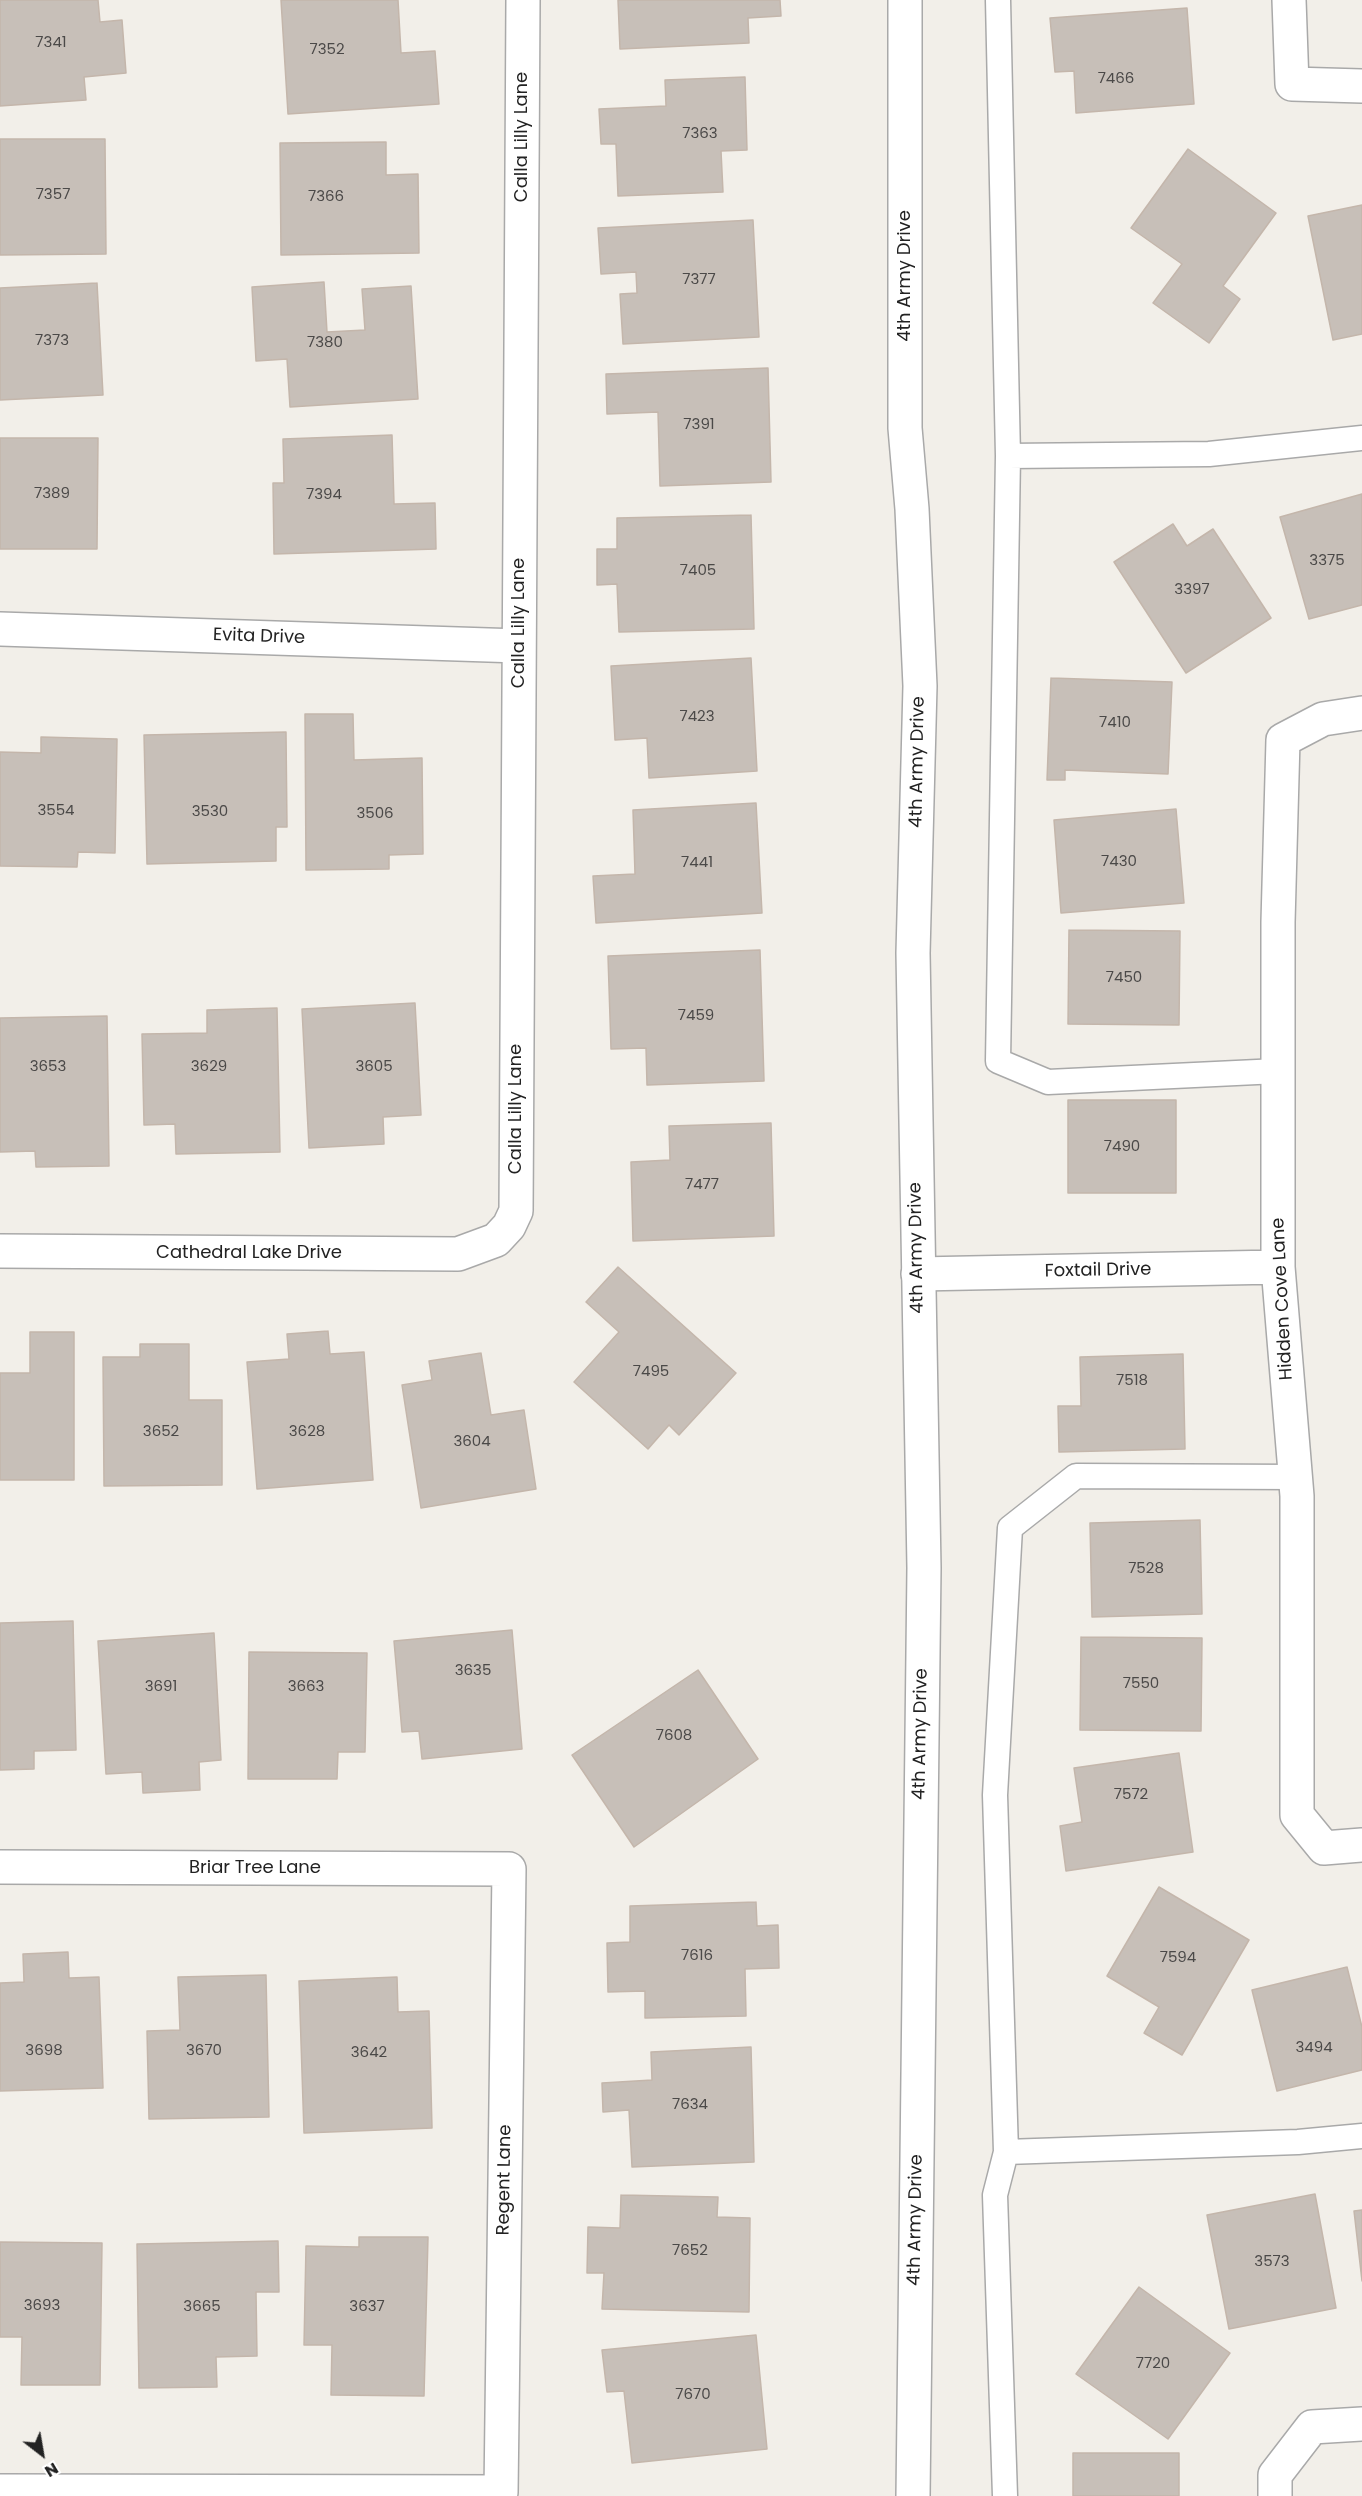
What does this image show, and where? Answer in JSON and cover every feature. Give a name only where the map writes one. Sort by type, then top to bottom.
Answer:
[{"type":"street","name":"Calla Lilly Lane","points":[[496,1240],[509,1226],[516,1211],[523,0]]},
{"type":"street","name":"4th Army Drive","points":[[905,0],[905,428],[912,509],[920,686],[913,953],[924,1568],[913,2496]]},
{"type":"street","points":[[1289,0],[1292,84],[1362,87]]},
{"type":"street","name":"Evita Drive","points":[[0,629],[519,646]]},
{"type":"street","name":"Hidden Cove Lane","points":[[1362,713],[1323,719],[1283,740],[1278,922],[1278,1267],[1296,1476],[1297,1815],[1324,1848],[1362,1845]]},
{"type":"street","name":"Cathedral Lake Drive","points":[[0,1251],[458,1254],[496,1240]]},
{"type":"street","name":"Foxtail Drive","points":[[918,1274],[1278,1267]]},
{"type":"street","name":"Briar Tree Lane","points":[[0,1867],[509,1869]]},
{"type":"street","name":"Regent Lane","points":[[0,2491],[501,2492],[509,1869]]},
{"type":"street","points":[[1275,2496],[1275,2475],[1312,2427],[1362,2424]]},
{"type":"lane","points":[[998,0],[1008,456],[998,1061],[1048,1082],[1278,1071]]},
{"type":"lane","points":[[1008,456],[1209,454],[1362,438]]},
{"type":"lane","points":[[1005,2496],[995,2195],[1006,2152],[995,1795],[1010,1528],[1076,1476],[1296,1476]]},
{"type":"lane","points":[[1006,2152],[1298,2142],[1362,2136]]},
{"type":"building","points":[[0,0],[98,0],[100,22],[122,20],[126,73],[84,77],[86,100],[0,106]]},
{"type":"building","points":[[281,0],[398,0],[401,53],[435,51],[439,104],[288,114]]},
{"type":"building","points":[[618,0],[780,0],[781,16],[748,18],[749,43],[620,49]]},
{"type":"building","points":[[1187,8],[1194,104],[1076,113],[1074,71],[1055,72],[1050,18]]},
{"type":"building","points":[[745,77],[747,150],[721,151],[723,192],[618,196],[616,144],[601,144],[599,109],[666,106],[665,80]]},
{"type":"building","points":[[0,139],[105,139],[106,254],[0,255]]},
{"type":"building","points":[[386,142],[386,175],[418,174],[419,253],[281,255],[280,143]]},
{"type":"building","points":[[1188,149],[1276,213],[1223,286],[1240,299],[1209,343],[1153,303],[1182,264],[1131,228]]},
{"type":"building","points":[[1362,205],[1362,334],[1333,340],[1308,216]]},
{"type":"building","points":[[753,220],[759,337],[623,344],[620,294],[637,293],[636,272],[601,274],[598,228]]},
{"type":"building","points":[[324,282],[327,332],[365,330],[362,289],[411,286],[418,399],[290,407],[287,359],[256,361],[252,287]]},
{"type":"building","points":[[97,283],[103,395],[0,400],[0,288]]},
{"type":"building","points":[[768,368],[771,482],[660,486],[658,412],[607,414],[606,374]]},
{"type":"building","points":[[392,435],[394,504],[435,503],[436,549],[274,554],[273,483],[284,483],[283,439]]},
{"type":"building","points":[[0,438],[98,438],[97,549],[0,549]]},
{"type":"building","points":[[1362,494],[1362,605],[1309,619],[1280,517]]},
{"type":"building","points":[[751,515],[754,629],[619,632],[617,584],[597,585],[597,549],[617,549],[617,518]]},
{"type":"building","points":[[1173,524],[1187,546],[1213,529],[1271,618],[1186,673],[1114,562]]},
{"type":"building","points":[[751,658],[757,771],[649,778],[647,738],[615,740],[611,666]]},
{"type":"building","points":[[1051,678],[1172,682],[1168,774],[1065,770],[1065,780],[1047,780]]},
{"type":"building","points":[[305,714],[353,714],[354,760],[422,758],[423,854],[389,855],[389,869],[306,870]]},
{"type":"building","points":[[286,732],[287,827],[276,827],[276,861],[147,864],[144,735]]},
{"type":"building","points":[[41,737],[117,739],[115,853],[78,852],[77,867],[0,866],[0,752],[41,753]]},
{"type":"building","points":[[756,803],[762,913],[596,923],[593,876],[635,874],[633,810]]},
{"type":"building","points":[[1176,809],[1184,903],[1061,913],[1054,820]]},
{"type":"building","points":[[1069,930],[1180,931],[1179,1025],[1068,1024]]},
{"type":"building","points":[[760,950],[764,1081],[647,1085],[646,1048],[611,1049],[608,956]]},
{"type":"building","points":[[415,1003],[421,1115],[383,1117],[384,1144],[309,1148],[302,1009]]},
{"type":"building","points":[[277,1008],[280,1152],[176,1154],[175,1124],[144,1125],[142,1034],[207,1033],[207,1010]]},
{"type":"building","points":[[107,1016],[109,1166],[36,1167],[35,1151],[0,1152],[0,1018]]},
{"type":"building","points":[[1068,1100],[1176,1100],[1176,1193],[1068,1193]]},
{"type":"building","points":[[771,1123],[774,1236],[633,1241],[631,1162],[670,1160],[669,1126]]},
{"type":"building","points":[[618,1267],[736,1373],[679,1435],[669,1425],[648,1449],[574,1382],[619,1332],[586,1302]]},
{"type":"building","points":[[328,1331],[330,1354],[364,1352],[373,1480],[257,1489],[247,1362],[289,1359],[287,1334]]},
{"type":"building","points":[[30,1332],[74,1332],[74,1480],[0,1480],[0,1373],[30,1373]]},
{"type":"building","points":[[140,1344],[189,1344],[189,1400],[222,1400],[222,1485],[104,1486],[103,1357],[140,1357]]},
{"type":"building","points":[[481,1353],[491,1415],[524,1410],[536,1489],[421,1508],[402,1385],[432,1380],[429,1361]]},
{"type":"building","points":[[1183,1354],[1185,1449],[1059,1452],[1058,1406],[1081,1406],[1080,1357]]},
{"type":"building","points":[[1200,1520],[1202,1614],[1092,1617],[1090,1523]]},
{"type":"building","points":[[73,1621],[76,1750],[34,1751],[34,1769],[0,1770],[0,1623]]},
{"type":"building","points":[[512,1630],[522,1749],[422,1759],[419,1731],[402,1732],[394,1641]]},
{"type":"building","points":[[214,1633],[221,1760],[199,1762],[200,1790],[143,1793],[142,1772],[106,1774],[98,1641]]},
{"type":"building","points":[[1081,1637],[1202,1638],[1201,1731],[1080,1730]]},
{"type":"building","points":[[249,1652],[367,1653],[365,1752],[338,1752],[337,1779],[248,1779]]},
{"type":"building","points":[[698,1670],[758,1759],[634,1847],[572,1755]]},
{"type":"building","points":[[1179,1753],[1193,1852],[1066,1871],[1060,1826],[1082,1822],[1074,1768]]},
{"type":"building","points":[[1159,1887],[1249,1940],[1182,2055],[1144,2033],[1159,2007],[1107,1976]]},
{"type":"building","points":[[756,1902],[757,1926],[778,1925],[779,1968],[745,1969],[746,2016],[645,2018],[645,1991],[608,1992],[607,1943],[630,1942],[630,1906]]},
{"type":"building","points":[[68,1952],[69,1978],[99,1977],[103,2088],[0,2091],[0,1983],[24,1982],[23,1954]]},
{"type":"building","points":[[1347,1967],[1362,2027],[1362,2070],[1277,2091],[1252,1990]]},
{"type":"building","points":[[266,1975],[269,2117],[149,2119],[147,2031],[180,2030],[178,1977]]},
{"type":"building","points":[[397,1977],[398,2012],[429,2011],[432,2128],[304,2133],[299,1981]]},
{"type":"building","points":[[751,2047],[754,2162],[632,2167],[629,2110],[603,2112],[602,2083],[652,2080],[651,2052]]},
{"type":"building","points":[[1315,2194],[1336,2308],[1229,2329],[1207,2215]]},
{"type":"building","points":[[621,2195],[718,2197],[717,2217],[750,2218],[749,2312],[602,2309],[604,2273],[587,2273],[588,2227],[620,2228]]},
{"type":"building","points":[[1362,2210],[1362,2281],[1354,2211]]},
{"type":"building","points":[[359,2237],[428,2237],[424,2396],[331,2395],[332,2345],[304,2345],[306,2246],[359,2247]]},
{"type":"building","points":[[278,2241],[279,2292],[256,2292],[257,2356],[216,2357],[217,2387],[139,2388],[137,2244]]},
{"type":"building","points":[[0,2242],[102,2243],[100,2385],[21,2385],[22,2337],[0,2337]]},
{"type":"building","points":[[1139,2287],[1230,2353],[1168,2439],[1076,2374]]},
{"type":"building","points":[[756,2335],[767,2449],[632,2463],[624,2391],[607,2392],[602,2350]]},
{"type":"building","points":[[1073,2453],[1179,2453],[1179,2496],[1073,2496]]}]
